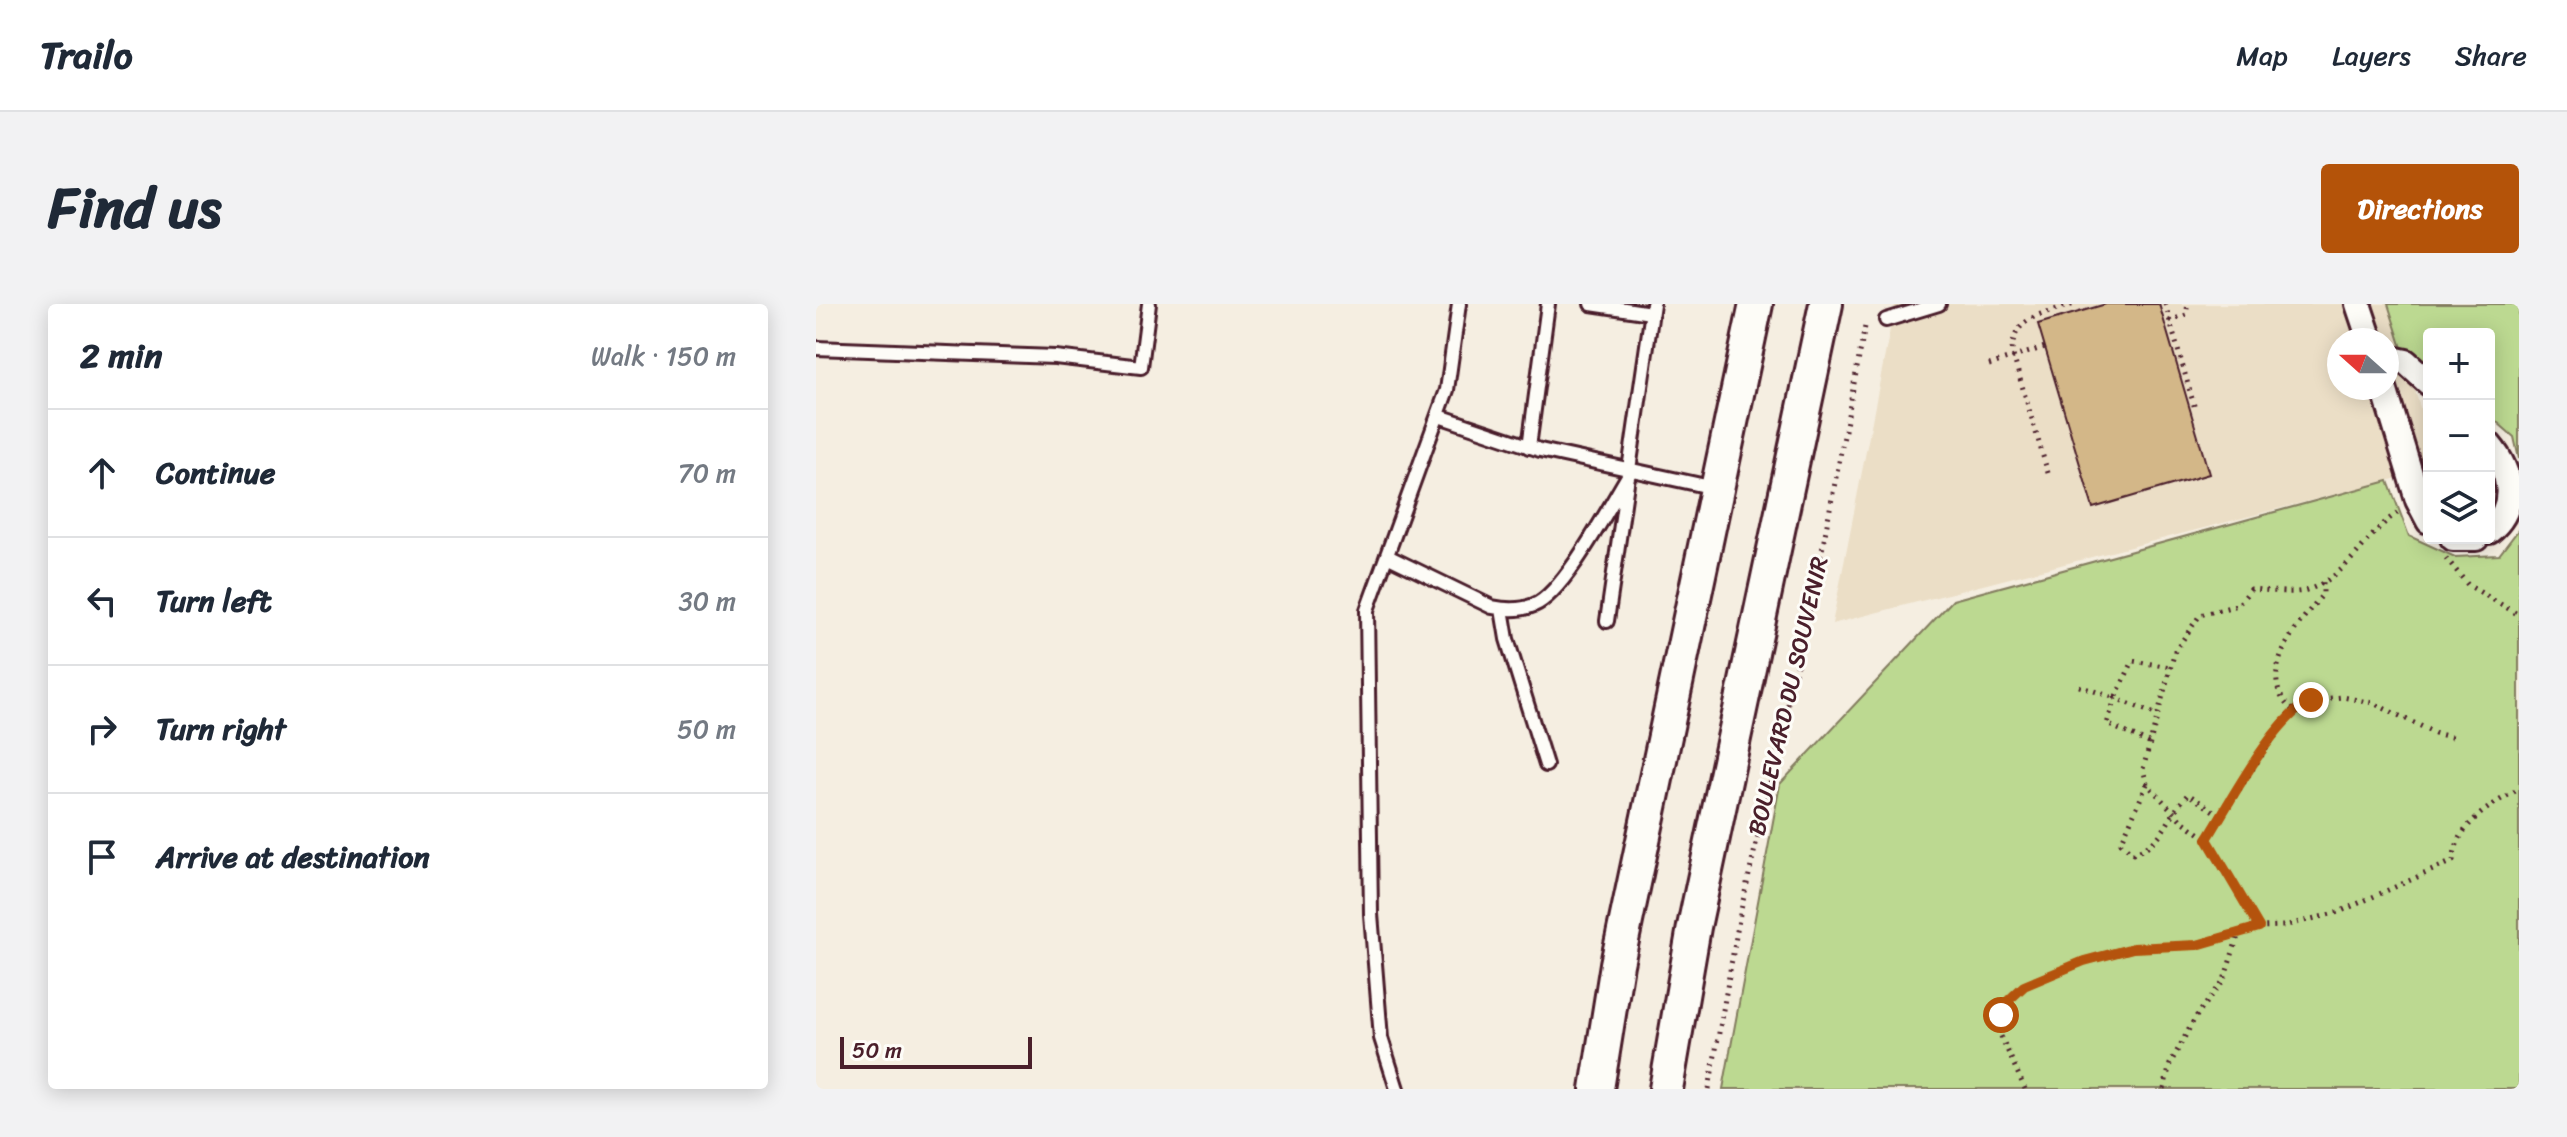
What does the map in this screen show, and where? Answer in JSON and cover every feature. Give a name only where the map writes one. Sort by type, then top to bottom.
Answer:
[{"type":"street","points":[[1597,1089],[1617,964],[1756,304]]},
{"type":"street","name":"BOULEVARD DU SOUVENIR","points":[[1666,1089],[1694,927],[1826,304]]},
{"type":"street","points":[[2358,304],[2366,328]]},
{"type":"street","points":[[2399,361],[2406,362],[2423,378]]},
{"type":"street","points":[[2388,400],[2423,511]]},
{"type":"street","points":[[2495,452],[2501,460],[2509,489],[2502,517],[2495,525]]},
{"type":"lane","points":[[816,348],[989,353],[1141,367],[1149,304]]},
{"type":"lane","points":[[1397,1089],[1381,1038],[1376,991],[1371,914],[1365,640],[1369,602],[1447,390],[1459,304]]},
{"type":"lane","points":[[1529,447],[1548,304]]},
{"type":"lane","points":[[1591,304],[1652,308],[1631,471],[1607,621]]},
{"type":"lane","points":[[1886,320],[1939,304]]},
{"type":"lane","points":[[1439,416],[1529,447],[1718,489]]},
{"type":"lane","points":[[1387,556],[1445,586],[1502,609],[1533,606],[1556,588],[1631,471]]},
{"type":"lane","points":[[1502,609],[1507,639],[1546,765]]},
{"type":"path","points":[[2048,473],[2012,341],[2027,318],[2075,304]]},
{"type":"path","points":[[2169,321],[2186,315],[2188,304]]},
{"type":"path","points":[[2163,306],[2195,409]]},
{"type":"path","name":"BOULEVARD DU SOUVENIR","points":[[1709,1089],[1740,914],[1815,587],[1868,313]]},
{"type":"path","points":[[1989,365],[2045,347]]},
{"type":"path","points":[[2259,927],[2207,839],[2147,784],[2143,769],[2155,714],[2175,651],[2200,615],[2238,605],[2251,589],[2306,591],[2346,569],[2381,524],[2423,511]]},
{"type":"path","points":[[2448,545],[2448,565],[2468,585],[2519,615]]},
{"type":"path","points":[[2292,710],[2283,702],[2274,685],[2298,624],[2323,594],[2323,581]]},
{"type":"path","points":[[2149,743],[2107,724],[2115,698],[2133,661],[2170,667]]},
{"type":"path","points":[[2079,686],[2155,714]]},
{"type":"path","points":[[2207,839],[2292,710],[2311,700],[2343,697],[2373,703],[2435,733],[2455,738]]},
{"type":"path","points":[[2147,784],[2121,843],[2133,854],[2154,846],[2168,827],[2173,810],[2188,794],[2221,816]]},
{"type":"path","points":[[2025,1089],[1999,1032],[2001,1015],[2008,1001],[2024,986],[2084,961],[2133,948],[2197,945],[2259,927],[2284,926],[2339,912],[2453,861],[2455,842],[2483,809],[2519,789]]},
{"type":"path","points":[[2164,1089],[2176,1053],[2195,1018],[2224,980],[2240,933]]},
{"type":"shaded area","points":[[1895,304],[2388,304],[2395,328],[2327,328],[2327,400],[2399,400],[2399,339],[2423,417],[2423,472],[1832,624]]},
{"type":"green space","points":[[2388,304],[2519,304],[2519,459],[2514,437],[2495,420],[2495,328],[2423,328],[2423,362],[2402,348],[2399,328],[2396,328]]},
{"type":"green space","points":[[2388,481],[2409,536],[2455,557],[2499,555],[2519,529],[2519,1089],[1723,1089],[1780,784],[1953,600]]},
{"type":"building","points":[[2106,304],[2159,304],[2209,474],[2093,508],[2038,324]]},
{"type":"route","points":[[2001,1015],[2008,1001],[2024,986],[2084,961],[2133,948],[2197,945],[2259,927],[2207,839],[2248,771],[2292,710],[2311,700]]}]
